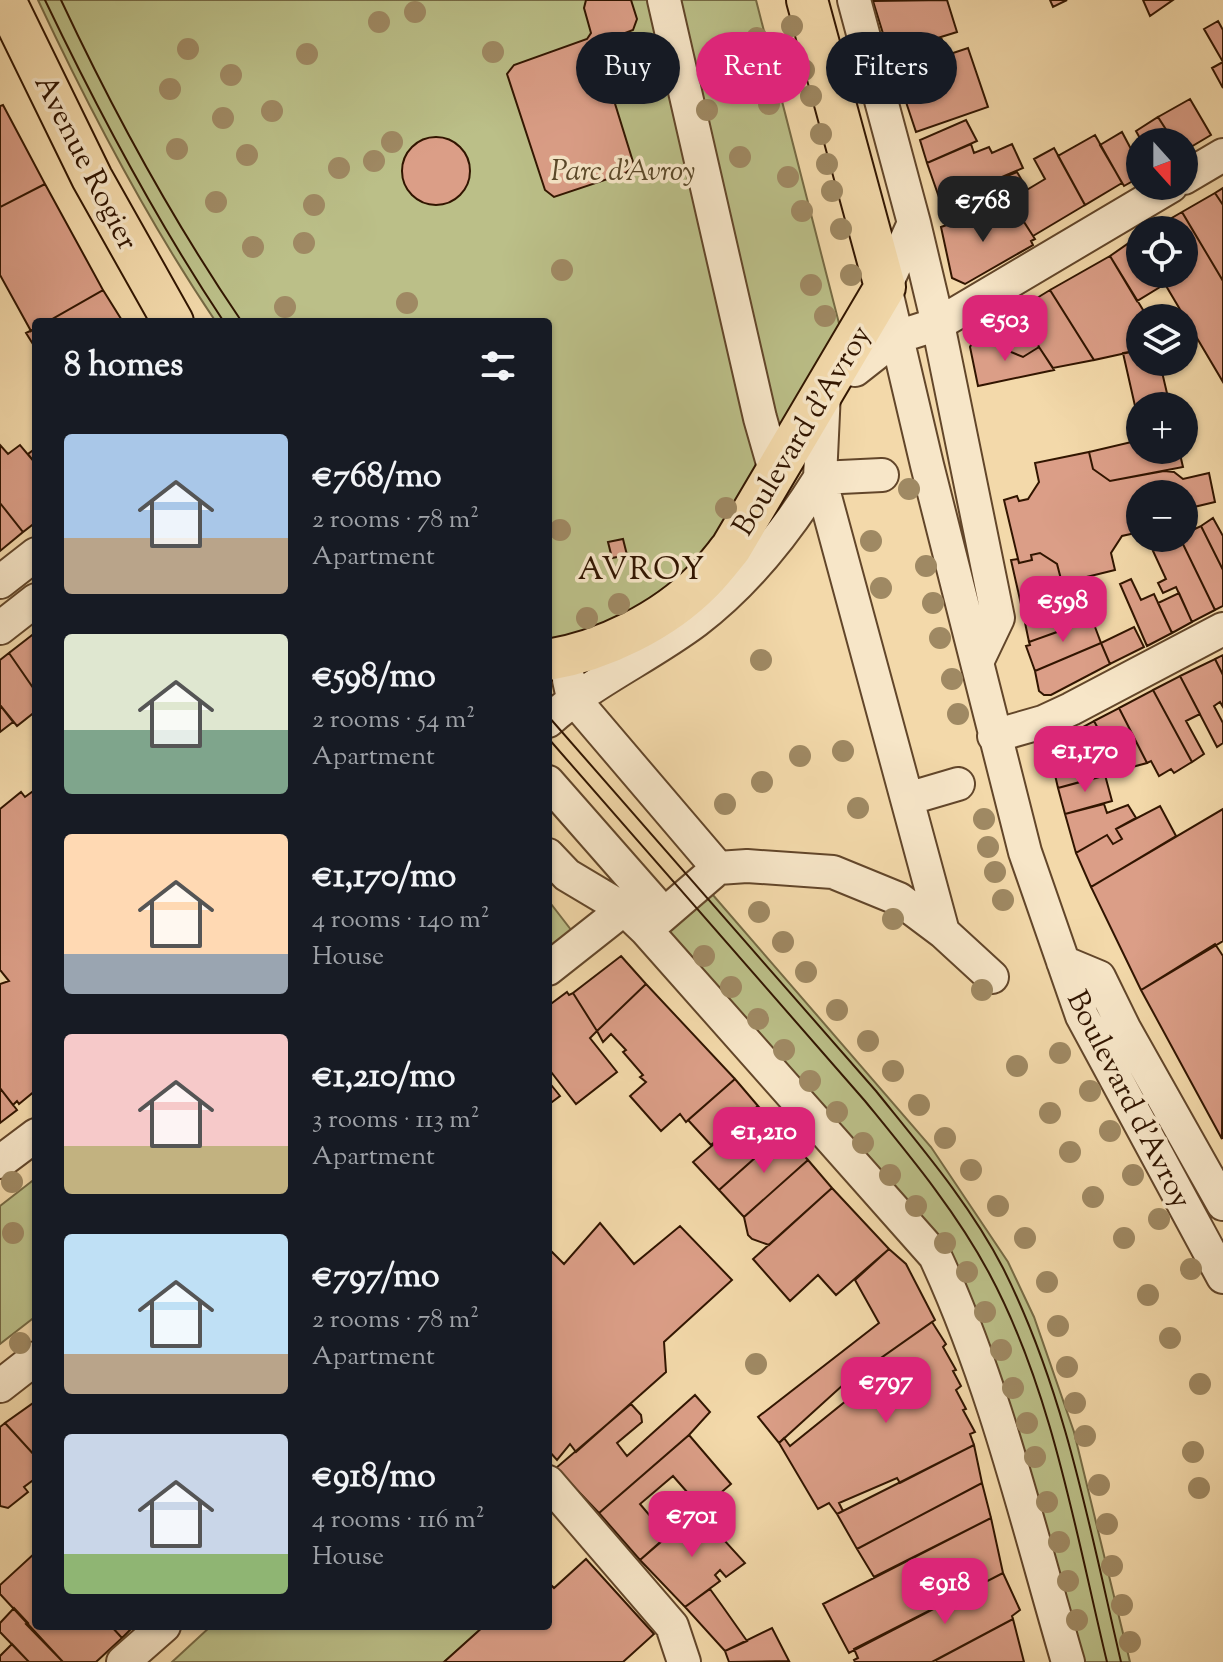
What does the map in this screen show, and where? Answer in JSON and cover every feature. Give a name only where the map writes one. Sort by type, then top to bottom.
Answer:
[{"type":"main road","name":"Avenue Rogier","points":[[5,0],[85,164],[171,318]]},
{"type":"main road","name":"Boulevard d'Avroy","points":[[556,658],[618,638],[660,615],[701,583],[731,548],[776,474],[840,381],[885,287],[807,0]]},
{"type":"street","points":[[664,0],[760,418],[776,474]]},
{"type":"street","points":[[854,0],[938,324],[998,618],[977,662]]},
{"type":"street","points":[[1198,170],[1223,155]]},
{"type":"street","points":[[897,337],[938,324],[1147,200]]},
{"type":"street","name":"Boulevard d'Avroy","points":[[914,223],[885,287],[1025,852],[1094,1042],[1223,1277]]},
{"type":"street","name":"Boulevard d'Avroy","points":[[840,381],[897,337]]},
{"type":"street","points":[[552,717],[573,698],[697,621],[749,574],[799,512],[820,478],[840,381]]},
{"type":"street","points":[[820,478],[882,475]]},
{"type":"street","points":[[820,478],[943,932]]},
{"type":"street","points":[[0,582],[32,557]]},
{"type":"street","points":[[0,628],[32,603]]},
{"type":"street","points":[[994,736],[1057,715],[1223,629]]},
{"type":"street","points":[[556,658],[573,698],[718,868]]},
{"type":"street","points":[[907,799],[958,784]]},
{"type":"street","points":[[552,788],[615,858],[633,912]]},
{"type":"street","points":[[615,858],[633,912]]},
{"type":"street","points":[[552,859],[567,875],[633,912],[935,1256],[958,1305],[976,1357],[1068,1662]]},
{"type":"street","points":[[552,966],[633,912],[718,868],[747,866],[833,872],[899,899],[943,932],[992,977]]},
{"type":"street","name":"Boulevard d'Avroy","points":[[1063,962],[1099,977],[1124,1028],[1223,1204]]},
{"type":"street","points":[[0,1162],[32,1138]]},
{"type":"street","points":[[0,1386],[32,1361]]},
{"type":"street","points":[[552,1487],[672,1626],[684,1662]]},
{"type":"street","points":[[123,1662],[159,1630]]},
{"type":"green space","name":"Parc d'Avroy","points":[[38,0],[756,0],[764,32],[696,32],[696,104],[783,104],[841,331],[766,463],[691,575],[618,623],[552,642],[552,318],[213,318],[166,244],[121,164]]},
{"type":"green space","points":[[706,887],[931,1147],[1008,1262],[1034,1317],[1074,1432],[1130,1662],[1073,1662],[962,1304],[654,933]]},
{"type":"green space","points":[[552,905],[575,935],[552,952]]},
{"type":"green space","points":[[32,1181],[32,1319],[0,1344],[0,1206]]},
{"type":"green space","points":[[207,1630],[480,1630],[444,1662],[172,1662]]},
{"type":"building","points":[[586,0],[631,0],[637,19],[633,30],[628,32],[591,32],[584,8]]},
{"type":"building","points":[[947,0],[957,32],[883,32],[873,1]]},
{"type":"building","points":[[1050,0],[1067,0],[1053,7]]},
{"type":"building","points":[[1143,0],[1173,0],[1150,16]]},
{"type":"building","points":[[1218,21],[1223,30],[1223,62],[1204,29]]},
{"type":"building","points":[[576,43],[576,104],[615,104],[634,165],[626,173],[554,197],[545,190],[507,74],[514,65]]},
{"type":"building","points":[[968,48],[988,107],[916,132],[907,104],[957,104],[957,52]]},
{"type":"building","points":[[1223,62],[1223,88],[1212,68]]},
{"type":"building","points":[[1190,99],[1211,135],[1198,143],[1198,128],[1165,128],[1158,117]]},
{"type":"building","points":[[3,105],[45,184],[0,207],[0,106]]},
{"type":"building","points":[[1158,117],[1165,128],[1141,128]]},
{"type":"building","points":[[966,120],[977,141],[927,163],[920,140]]},
{"type":"building","points":[[1122,132],[1126,140],[1126,185],[1124,186],[1100,145]]},
{"type":"building","points":[[1095,135],[1122,183],[1085,205],[1058,156]]},
{"type":"building","points":[[436,137],[460,147],[470,171],[460,195],[436,205],[412,195],[402,171],[412,147]]},
{"type":"building","points":[[971,144],[974,153],[989,147],[992,153],[1012,144],[1023,168],[941,203],[927,163]]},
{"type":"building","points":[[1054,148],[1085,205],[1033,236],[1010,200],[1045,179],[1034,159]]},
{"type":"building","points":[[1017,172],[1027,189],[1024,192],[998,204],[999,207],[945,224],[941,203]]},
{"type":"building","points":[[45,184],[103,290],[54,318],[32,318],[31,331],[0,275],[0,207]]},
{"type":"building","points":[[1223,188],[1223,205],[1215,193]]},
{"type":"building","points":[[1215,193],[1223,205],[1223,281],[1198,239],[1198,216],[1184,216],[1182,212]]},
{"type":"building","points":[[999,207],[1009,225],[1022,219],[1035,239],[1031,241],[1033,245],[965,284],[952,278],[941,227]]},
{"type":"building","points":[[1198,239],[1223,281],[1223,382],[1198,340],[1198,304],[1177,304],[1167,288],[1198,288]]},
{"type":"building","points":[[1126,245],[1126,283],[1110,256]]},
{"type":"building","points":[[1110,256],[1126,282],[1126,288],[1130,288],[1139,304],[1126,304],[1126,353],[1094,360],[1050,290]]},
{"type":"building","points":[[1129,288],[1158,288],[1137,301]]},
{"type":"building","points":[[103,290],[120,318],[54,318]]},
{"type":"building","points":[[1050,290],[1094,360],[1053,368],[1039,347],[1019,309]]},
{"type":"building","points":[[1019,309],[1039,347],[1023,357],[975,337]]},
{"type":"building","points":[[975,337],[1023,357],[1039,347],[1054,370],[978,386],[970,347]]},
{"type":"building","points":[[1128,376],[1163,376],[1167,392],[1132,392]]},
{"type":"building","points":[[1126,443],[1126,464],[1182,464],[1183,467],[1110,481],[1093,469],[1089,452]]},
{"type":"building","points":[[0,445],[8,454],[20,445],[32,459],[32,525],[23,532],[0,503]]},
{"type":"building","points":[[1089,452],[1093,469],[1110,481],[1164,471],[1174,472],[1183,479],[1209,473],[1215,502],[1198,506],[1198,480],[1126,480],[1126,535],[1122,536],[1111,553],[1115,570],[1062,583],[1057,564],[1040,553],[1031,555],[1032,560],[1019,563],[1004,500],[1017,496],[1019,501],[1028,499],[1039,482],[1035,463]]},
{"type":"building","points":[[0,503],[23,532],[0,551]]},
{"type":"building","points":[[1213,518],[1223,536],[1223,570],[1201,526]]},
{"type":"building","points":[[1201,526],[1223,570],[1223,606],[1215,610],[1187,552],[1198,552],[1198,527]]},
{"type":"building","points":[[623,539],[627,555],[612,558],[608,542]]},
{"type":"building","points":[[1153,552],[1187,552],[1215,610],[1192,622],[1176,587],[1163,593],[1158,583],[1166,579]]},
{"type":"building","points":[[1040,553],[1057,564],[1071,602],[1023,613],[1011,560],[1018,559],[1019,563],[1032,560],[1031,555]]},
{"type":"building","points":[[1131,579],[1141,600],[1154,594],[1172,633],[1147,646],[1120,584]]},
{"type":"building","points":[[1179,593],[1192,622],[1172,633],[1158,603]]},
{"type":"building","points":[[1071,602],[1077,625],[1029,642],[1023,613]]},
{"type":"building","points":[[1092,619],[1101,643],[1035,671],[1026,646],[1030,645],[1029,642]]},
{"type":"building","points":[[1134,627],[1144,647],[1110,664],[1101,643]]},
{"type":"building","points":[[32,635],[32,686],[9,653]]},
{"type":"building","points":[[1101,643],[1110,664],[1051,695],[1039,691],[1035,671]]},
{"type":"building","points":[[9,653],[32,686],[32,714],[17,726],[0,705],[0,660]]},
{"type":"building","points":[[1223,655],[1223,675],[1215,659]]},
{"type":"building","points":[[1215,659],[1223,675],[1223,707],[1220,702],[1214,706],[1223,723],[1223,743],[1217,747],[1180,676]]},
{"type":"building","points":[[1180,676],[1200,714],[1186,721],[1204,754],[1192,762],[1153,690]]},
{"type":"building","points":[[1153,690],[1192,762],[1174,773],[1171,769],[1159,776],[1151,761],[1147,763],[1119,708]]},
{"type":"building","points":[[0,705],[13,722],[0,732]]},
{"type":"building","points":[[1119,708],[1147,763],[1132,767],[1123,749],[1110,756],[1108,753],[1110,751],[1094,721]]},
{"type":"building","points":[[1094,721],[1110,751],[1094,760],[1103,776],[1058,788],[1050,753],[1057,741]]},
{"type":"building","points":[[1105,775],[1112,801],[1065,814],[1058,788]]},
{"type":"building","points":[[21,792],[25,797],[32,792],[32,1093],[13,1105],[0,1088],[0,984],[9,981],[0,970],[0,809]]},
{"type":"building","points":[[1104,804],[1107,813],[1128,805],[1136,818],[1116,829],[1122,839],[1113,844],[1107,835],[1076,853],[1065,814]]},
{"type":"building","points":[[1160,806],[1176,836],[1091,887],[1076,853],[1107,835],[1113,844],[1122,839],[1116,829]]},
{"type":"building","points":[[1223,809],[1223,941],[1141,990],[1091,887]]},
{"type":"building","points":[[1215,944],[1223,956],[1222,1139],[1141,990]]},
{"type":"building","points":[[621,956],[646,984],[597,1031],[573,993]]},
{"type":"building","points":[[646,984],[735,1079],[686,1122],[680,1114],[661,1131],[630,1096],[646,1082],[640,1077],[643,1075],[611,1034],[603,1042],[597,1031]]},
{"type":"building","points":[[567,992],[569,995],[573,993],[597,1031],[590,1038],[617,1072],[576,1104],[552,1073],[552,1003]]},
{"type":"building","points":[[735,1079],[758,1106],[711,1145],[688,1120]]},
{"type":"building","points":[[552,1086],[560,1096],[552,1102]]},
{"type":"building","points":[[0,1088],[17,1110],[0,1123]]},
{"type":"building","points":[[758,1106],[783,1133],[719,1190],[693,1162]]},
{"type":"building","points":[[783,1133],[808,1160],[744,1217],[719,1190]]},
{"type":"building","points":[[808,1160],[832,1188],[769,1245],[752,1239],[744,1217]]},
{"type":"building","points":[[832,1188],[889,1249],[836,1295],[818,1275],[790,1301],[753,1259]]},
{"type":"building","points":[[600,1223],[634,1264],[680,1226],[732,1280],[664,1342],[666,1372],[576,1452],[570,1444],[557,1460],[552,1454],[552,1252],[564,1264]]},
{"type":"building","points":[[889,1249],[906,1264],[935,1320],[844,1384],[779,1443],[758,1417],[879,1323],[855,1280]]},
{"type":"building","points":[[932,1322],[946,1344],[943,1347],[956,1370],[953,1371],[961,1386],[956,1390],[975,1432],[970,1434],[974,1445],[900,1483],[897,1478],[839,1503],[843,1511],[837,1514],[829,1503],[818,1509],[779,1443],[784,1438],[790,1446],[852,1396],[844,1384]]},
{"type":"building","points":[[695,1395],[710,1412],[689,1435],[599,1513],[556,1468],[631,1404],[641,1415],[642,1422],[617,1443],[627,1456]]},
{"type":"building","points":[[32,1404],[32,1453],[5,1423]]},
{"type":"building","points":[[5,1423],[32,1453],[32,1481],[24,1487],[28,1492],[8,1508],[0,1506],[0,1427]]},
{"type":"building","points":[[689,1435],[731,1484],[702,1509],[673,1476],[640,1504],[667,1536],[640,1560],[599,1513]]},
{"type":"building","points":[[974,1445],[982,1483],[857,1549],[837,1514]]},
{"type":"building","points":[[982,1483],[991,1518],[874,1577],[857,1549]]},
{"type":"building","points":[[697,1511],[709,1523],[713,1520],[727,1536],[723,1539],[745,1563],[726,1577],[720,1570],[715,1575],[720,1581],[685,1607],[640,1560]]},
{"type":"building","points":[[991,1518],[1003,1573],[849,1653],[823,1604]]},
{"type":"building","points":[[32,1556],[32,1629],[0,1594],[0,1585]]},
{"type":"building","points":[[586,1559],[654,1634],[623,1662],[444,1662],[480,1630],[552,1630],[552,1586],[554,1588]]},
{"type":"building","points":[[1003,1573],[1020,1610],[1012,1616],[1013,1619],[932,1662],[855,1662],[858,1658],[854,1649]]},
{"type":"building","points":[[710,1589],[747,1641],[725,1651],[685,1607]]},
{"type":"building","points":[[14,1608],[63,1662],[29,1662],[0,1632],[0,1623]]},
{"type":"building","points":[[1013,1619],[1024,1662],[937,1662],[936,1660]]},
{"type":"building","points":[[772,1628],[789,1661],[729,1662],[725,1651]]},
{"type":"building","points":[[33,1630],[115,1630],[122,1638],[96,1662],[63,1662]]},
{"type":"building","points":[[115,1630],[130,1630],[122,1638]]},
{"type":"building","points":[[12,1644],[29,1662],[0,1662],[0,1656]]},
{"type":"tram line","points":[[45,0],[129,164],[221,318]]},
{"type":"tram line","points":[[61,0],[145,165],[239,318]]},
{"type":"tram line","points":[[552,721],[876,1091],[944,1176],[990,1244],[1025,1315],[1059,1412],[1074,1461],[1121,1662]]},
{"type":"tram line","points":[[552,743],[865,1101],[931,1184],[976,1250],[1011,1318],[1046,1414],[1107,1662]]},
{"type":"district","name":"AVROY","points":[[642,568]]}]
